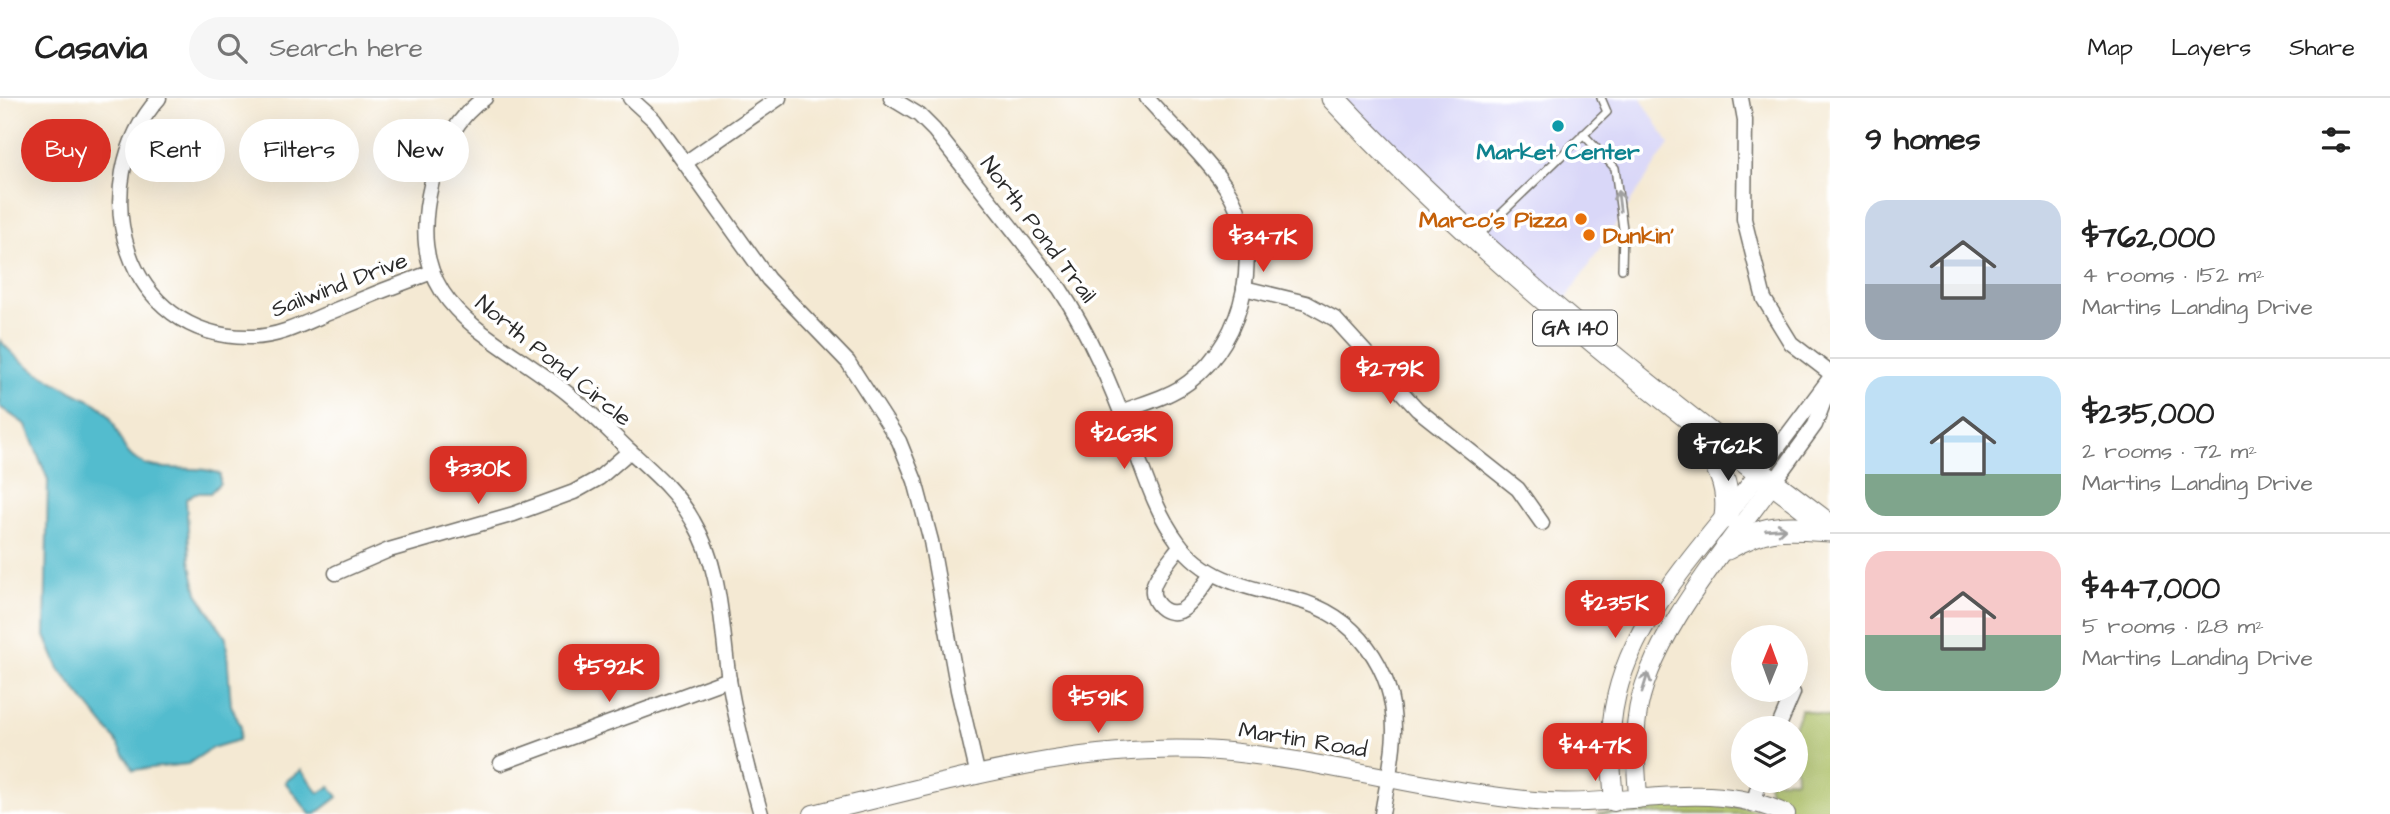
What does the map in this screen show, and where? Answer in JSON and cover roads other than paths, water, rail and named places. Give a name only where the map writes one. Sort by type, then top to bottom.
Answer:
[{"type":"main road","name":"GA 140","points":[[1333,98],[1475,239],[1571,325],[1830,528]]},
{"type":"main road","points":[[1685,417],[1724,478],[1729,495],[1726,517]]},
{"type":"main road","points":[[1727,548],[1769,528],[1830,528]]},
{"type":"street","name":"Sailwind Drive","points":[[159,98],[132,137],[124,169],[121,223],[129,257],[146,288],[167,310],[192,326],[223,336],[262,336],[288,330],[432,272]]},
{"type":"street","name":"North Pond Circle","points":[[485,98],[457,125],[433,178],[425,239],[432,272],[443,293],[467,323],[559,386],[676,495],[705,542],[715,576],[729,679],[742,748],[761,814]]},
{"type":"street","points":[[630,98],[654,120],[768,279],[848,362],[899,441],[915,481],[931,541],[958,690],[978,775]]},
{"type":"street","points":[[685,163],[779,98]]},
{"type":"street","name":"North Pond Trail","points":[[891,98],[919,115],[934,130],[1060,289],[1093,345],[1159,512],[1181,546],[1213,573],[1244,588],[1317,606],[1340,619],[1362,637],[1381,667],[1392,697],[1394,733],[1382,814]]},
{"type":"street","points":[[1121,412],[1171,393],[1204,369],[1228,335],[1244,288],[1245,242],[1237,209],[1225,186],[1147,98]]},
{"type":"street","points":[[1638,799],[1637,718],[1643,688],[1654,658],[1666,636],[1727,548],[1766,478],[1830,375],[1791,343],[1764,299],[1744,219],[1745,121],[1741,98]]},
{"type":"street","points":[[1244,288],[1306,303],[1335,319],[1417,409],[1518,489],[1542,523]]},
{"type":"street","points":[[1614,802],[1612,722],[1627,660],[1654,611],[1726,517],[1815,425],[1830,385]]},
{"type":"street","points":[[336,573],[389,550],[514,514],[574,492],[599,478],[630,451]]},
{"type":"street","points":[[1181,546],[1154,584],[1152,596],[1158,607],[1171,612],[1182,610],[1213,573]]},
{"type":"street","points":[[501,763],[729,679]]},
{"type":"street","name":"Martin Road","points":[[813,814],[978,775],[1078,756],[1174,750],[1259,755],[1529,800],[1614,802],[1700,793],[1754,802],[1787,814]]},
{"type":"street","points":[[1754,802],[1756,793]]},
{"type":"lane","points":[[1475,239],[1607,112],[1601,98]]},
{"type":"lane","points":[[1583,134],[1615,168],[1623,229],[1622,269]]},
{"type":"water","points":[[0,340],[34,370],[103,409],[111,418],[126,449],[135,459],[154,467],[199,469],[220,474],[220,483],[210,493],[195,493],[186,499],[190,560],[197,593],[226,638],[231,705],[241,727],[239,740],[212,748],[188,764],[133,770],[115,739],[59,669],[45,636],[48,480],[26,425],[0,407]]},
{"type":"water","points":[[301,770],[319,793],[330,786],[338,797],[316,814],[310,814],[285,782]]},
{"type":"place","name":"Market Center","points":[[1558,126]]},
{"type":"place","name":"Marco's Pizza","points":[[1581,219]]},
{"type":"place","name":"Dunkin'","points":[[1589,235]]}]
